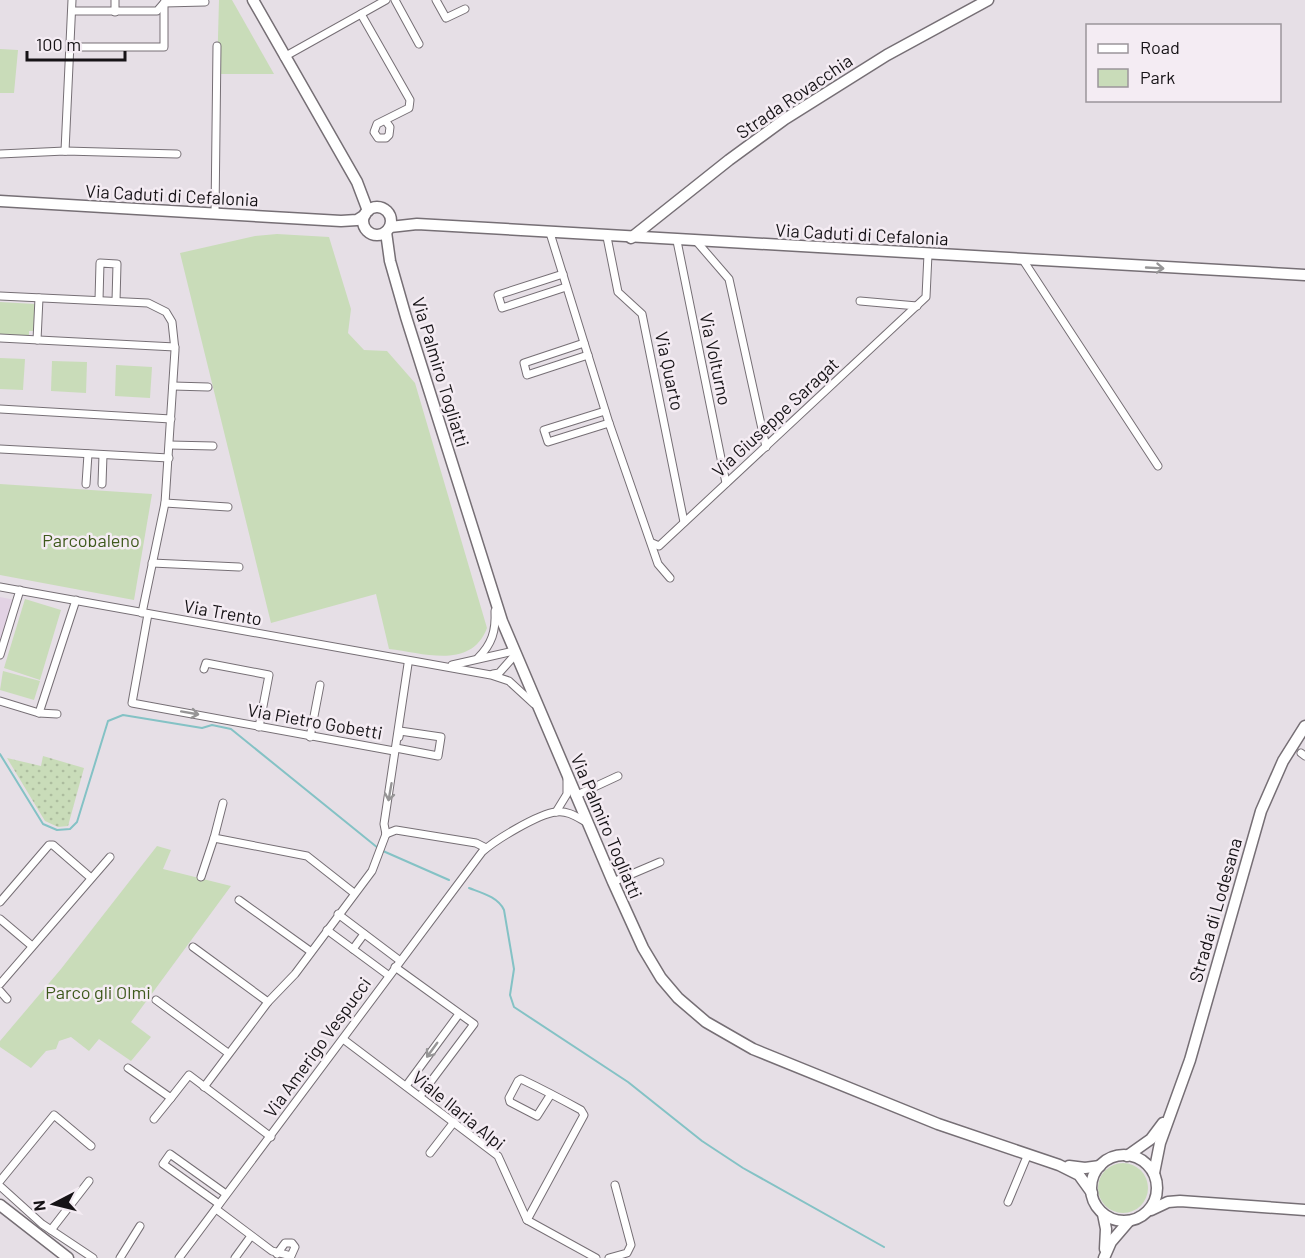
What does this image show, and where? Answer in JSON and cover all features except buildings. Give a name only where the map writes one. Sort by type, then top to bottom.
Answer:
[{"type":"street","points":[[65,151],[72,0]]},
{"type":"street","points":[[115,0],[115,12]]},
{"type":"street","points":[[253,0],[357,182],[387,221]]},
{"type":"street","points":[[284,57],[386,0]]},
{"type":"street","points":[[395,0],[419,44]]},
{"type":"street","points":[[436,0],[446,18],[465,9]]},
{"type":"street","name":"Strada Rovacchia","points":[[631,238],[785,119],[887,54],[988,0]]},
{"type":"street","points":[[72,11],[157,11],[164,3],[205,2]]},
{"type":"street","points":[[70,47],[164,47],[164,3]]},
{"type":"street","points":[[361,14],[410,100],[409,108],[385,120]]},
{"type":"street","points":[[215,214],[217,46]]},
{"type":"street","points":[[0,154],[65,151],[177,154]]},
{"type":"street","points":[[357,182],[369,232],[387,221]]},
{"type":"street","name":"Via Caduti di Cefalonia","points":[[0,201],[341,221],[357,220],[366,213]]},
{"type":"street","points":[[366,213],[375,208],[387,221]]},
{"type":"street","name":"Via Caduti di Cefalonia","points":[[341,221],[369,232]]},
{"type":"street","name":"Via Caduti di Cefalonia","points":[[387,221],[608,237],[1305,275]]},
{"type":"street","name":"Via Palmiro Togliatti","points":[[387,221],[390,261],[494,597],[514,653],[586,822],[653,966],[678,998],[706,1022],[753,1049],[938,1124],[1059,1165]]},
{"type":"street","name":"Via Palmiro Togliatti","points":[[369,232],[390,261]]},
{"type":"street","points":[[550,233],[605,411],[658,564],[670,578]]},
{"type":"street","name":"Via Quarto","points":[[608,237],[618,292],[642,314],[684,522]]},
{"type":"street","name":"Via Volturno","points":[[676,241],[726,483]]},
{"type":"street","points":[[698,242],[729,279],[766,447]]},
{"type":"street","name":"Via Giuseppe Saragat","points":[[652,543],[659,546],[926,297],[928,254]]},
{"type":"street","points":[[1023,260],[1158,466]]},
{"type":"street","points":[[0,296],[116,301],[117,264],[100,263],[99,300]]},
{"type":"street","points":[[562,274],[498,295],[502,308],[567,287]]},
{"type":"street","points":[[37,340],[39,298]]},
{"type":"street","name":"Via Pietro Gobetti","points":[[116,301],[148,303],[166,312],[172,322],[175,347],[165,503],[152,563],[132,703],[310,737],[395,750],[384,824],[386,834]]},
{"type":"street","points":[[860,301],[917,306]]},
{"type":"street","points":[[0,338],[175,347]]},
{"type":"street","points":[[584,344],[524,363],[527,375],[588,355]]},
{"type":"street","points":[[173,386],[208,387]]},
{"type":"street","points":[[0,410],[171,419]]},
{"type":"street","points":[[605,411],[544,430],[548,442],[609,423]]},
{"type":"street","points":[[170,445],[213,446]]},
{"type":"street","points":[[0,449],[169,458]]},
{"type":"street","points":[[86,484],[88,454]]},
{"type":"street","points":[[102,484],[104,455]]},
{"type":"street","points":[[165,503],[228,507]]},
{"type":"street","points":[[152,563],[239,567]]},
{"type":"street","name":"Via Trento","points":[[0,587],[491,675],[510,681],[541,713]]},
{"type":"street","points":[[0,655],[20,590]]},
{"type":"street","points":[[477,660],[486,650],[496,628],[494,597]]},
{"type":"street","points":[[39,713],[76,600]]},
{"type":"street","points":[[491,675],[499,673],[514,653]]},
{"type":"street","name":"Via Trento","points":[[440,666],[514,653]]},
{"type":"street","points":[[204,669],[206,663],[269,675],[259,727]]},
{"type":"street","points":[[395,750],[408,664]]},
{"type":"street","points":[[310,737],[320,685]]},
{"type":"street","points":[[0,701],[39,713],[57,714]]},
{"type":"street","name":"Strada di Lodesana","points":[[1171,1110],[1190,1059],[1261,812],[1283,761],[1305,726]]},
{"type":"street","points":[[400,731],[441,737],[438,756],[395,750],[400,731]]},
{"type":"street","name":"Via Amerigo Vespucci","points":[[179,1258],[271,1137],[388,975],[486,848],[504,836],[556,812],[567,794],[567,777]]},
{"type":"street","points":[[561,805],[618,777]]},
{"type":"street","points":[[567,813],[577,799]]},
{"type":"street","points":[[201,877],[223,803]]},
{"type":"street","name":"Via Amerigo Vespucci","points":[[556,812],[567,813],[586,822]]},
{"type":"street","points":[[154,1119],[189,1075],[204,1086],[267,1002],[295,974],[372,871],[380,855],[386,834],[396,830],[476,843],[486,848]]},
{"type":"street","points":[[214,838],[307,856],[354,893]]},
{"type":"street","points":[[0,902],[49,845],[53,845],[91,878]]},
{"type":"street","points":[[0,984],[110,857]]},
{"type":"street","points":[[613,882],[660,862]]},
{"type":"street","points":[[239,900],[310,951]]},
{"type":"street","points":[[339,914],[364,933],[397,964],[474,1024],[420,1096]]},
{"type":"street","points":[[0,919],[32,946]]},
{"type":"street","name":"Via Amerigo Vespucci","points":[[327,930],[388,975]]},
{"type":"street","points":[[353,949],[364,933]]},
{"type":"street","points":[[193,947],[267,1002]]},
{"type":"street","points":[[0,992],[7,999]]},
{"type":"street","points":[[156,1000],[228,1053]]},
{"type":"street","points":[[406,1086],[459,1014]]},
{"type":"street","name":"Viale Ilaria Alpi","points":[[343,1039],[498,1156],[522,1215],[527,1220]]},
{"type":"street","points":[[128,1068],[171,1098]]},
{"type":"street","points":[[551,1094],[537,1116],[510,1102],[509,1098],[521,1079],[551,1094],[581,1110],[584,1117],[527,1220],[596,1258]]},
{"type":"street","name":"Via Amerigo Vespucci","points":[[204,1086],[271,1137]]},
{"type":"street","points":[[1127,1156],[1151,1139],[1171,1110]]},
{"type":"street","points":[[1148,1212],[1156,1199],[1155,1179],[1160,1143],[1171,1110]]},
{"type":"street","points":[[0,1180],[54,1115],[92,1146]]},
{"type":"street","points":[[430,1153],[454,1122]]},
{"type":"street","points":[[226,1194],[170,1154],[163,1164],[251,1236],[277,1254]]},
{"type":"street","points":[[1008,1202],[1028,1154]]},
{"type":"street","points":[[1059,1165],[1085,1168],[1100,1166],[1112,1158],[1127,1156],[1140,1159],[1167,1198],[1180,1201],[1305,1210]]},
{"type":"street","points":[[1059,1165],[1079,1175],[1103,1214],[1107,1241],[1104,1258]]},
{"type":"street","points":[[1092,1193],[1093,1179],[1100,1166]]},
{"type":"street","points":[[51,1230],[89,1181]]},
{"type":"street","points":[[609,1258],[625,1254],[630,1247],[615,1185]]},
{"type":"street","points":[[0,1187],[51,1230],[93,1258]]},
{"type":"street","points":[[1104,1258],[1110,1242],[1129,1221],[1168,1202],[1180,1201]]},
{"type":"street","points":[[0,1204],[68,1258]]},
{"type":"street","points":[[1103,1214],[1115,1220],[1129,1221]]},
{"type":"street","points":[[120,1258],[140,1226]]},
{"type":"street","points":[[235,1258],[251,1236]]},
{"type":"shaded area","points":[[0,597],[15,600],[2,642],[0,641]]},
{"type":"green space","points":[[219,0],[232,0],[274,74],[217,74]]},
{"type":"green space","points":[[0,49],[18,50],[14,93],[0,93]]},
{"type":"green space","points":[[277,234],[329,237],[351,309],[348,333],[364,350],[387,351],[415,383],[487,628],[480,641],[470,650],[445,656],[389,649],[376,594],[271,623],[180,253],[255,236]]},
{"type":"green space","points":[[0,302],[35,304],[34,331],[29,331],[29,336],[0,335]]},
{"type":"green space","points":[[0,358],[25,359],[23,390],[0,389]]},
{"type":"green space","points":[[52,361],[87,362],[86,393],[51,391]]},
{"type":"green space","points":[[116,365],[152,367],[150,398],[115,396]]},
{"type":"green space","name":"Parcobaleno","points":[[0,484],[152,494],[134,600],[0,575]]},
{"type":"green space","points":[[25,599],[61,610],[40,680],[4,668]]},
{"type":"green space","points":[[3,671],[40,681],[34,700],[0,690]]},
{"type":"green space","points":[[43,756],[84,768],[68,826],[58,827],[45,821],[7,758],[41,766]]},
{"type":"green space","name":"Parco gli Olmi","points":[[157,846],[171,850],[163,869],[231,886],[131,1022],[151,1037],[131,1061],[99,1039],[89,1051],[71,1037],[59,1041],[56,1049],[46,1051],[31,1068],[0,1047],[0,1041],[61,969]]},
{"type":"green space","points":[[1118,1163],[1128,1163],[1141,1170],[1148,1183],[1148,1193],[1141,1206],[1128,1213],[1118,1213],[1109,1209],[1102,1202],[1098,1193],[1098,1183],[1102,1174],[1109,1167]]},
{"type":"waterway","points":[[0,754],[43,824],[57,830],[70,829],[77,822],[108,721],[123,715],[202,728],[212,725],[231,729],[378,848]]},
{"type":"waterway","points":[[383,851],[449,880]]},
{"type":"waterway","points":[[469,888],[494,899],[504,910],[514,969],[510,995],[514,1007],[628,1082],[702,1141],[743,1168],[884,1247]]}]
